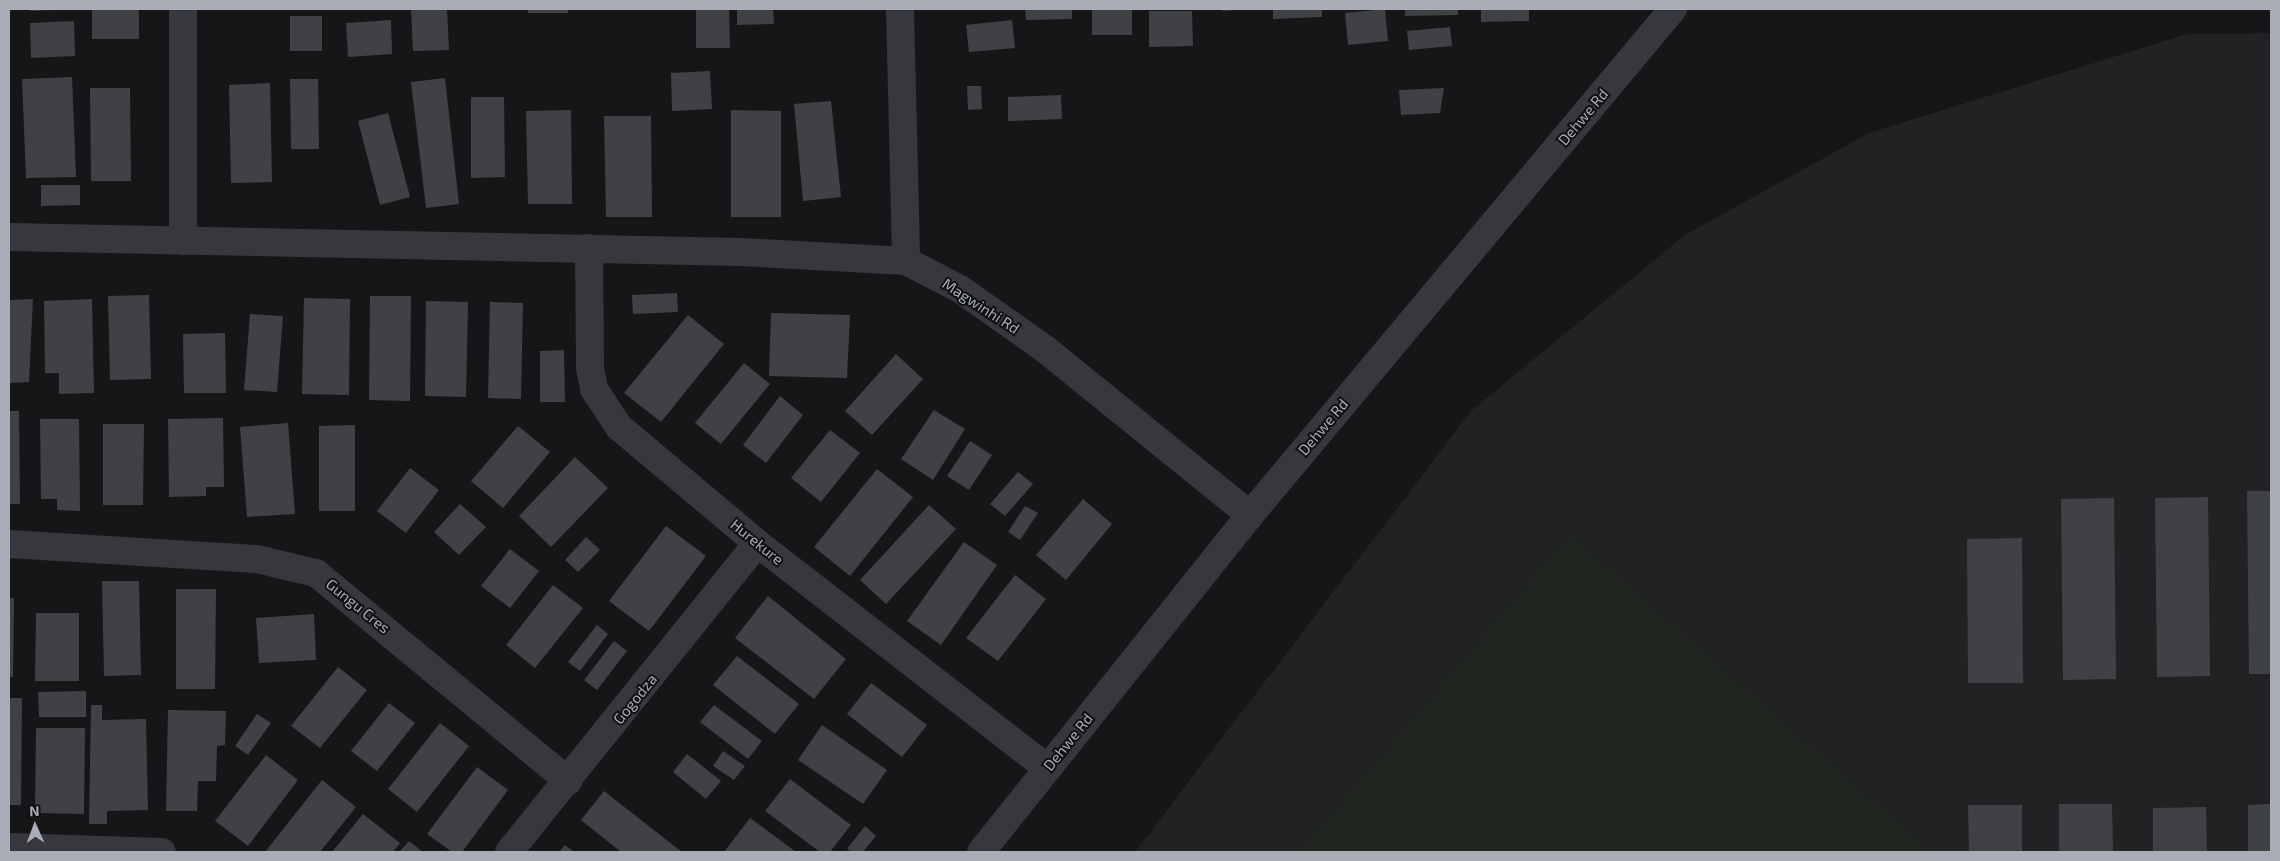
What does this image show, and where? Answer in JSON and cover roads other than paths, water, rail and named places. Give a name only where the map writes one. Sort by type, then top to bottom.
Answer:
[{"type":"street","points":[[183,9],[183,241]]},
{"type":"street","points":[[9,238],[589,248],[906,261],[900,9]]},
{"type":"street","name":"Dehwe Rd","points":[[981,852],[1250,514],[1673,9]]},
{"type":"street","name":"Hurekure","points":[[589,248],[590,368],[603,408],[618,427],[757,543],[1047,768]]},
{"type":"street","name":"Magwinhi Rd","points":[[906,261],[960,290],[1045,349],[1250,514]]},
{"type":"street","name":"Gogodza","points":[[509,852],[568,781],[757,543]]},
{"type":"street","name":"Gungu Cres","points":[[9,544],[257,559],[316,573],[568,781]]},
{"type":"street","points":[[9,847],[162,852]]}]
